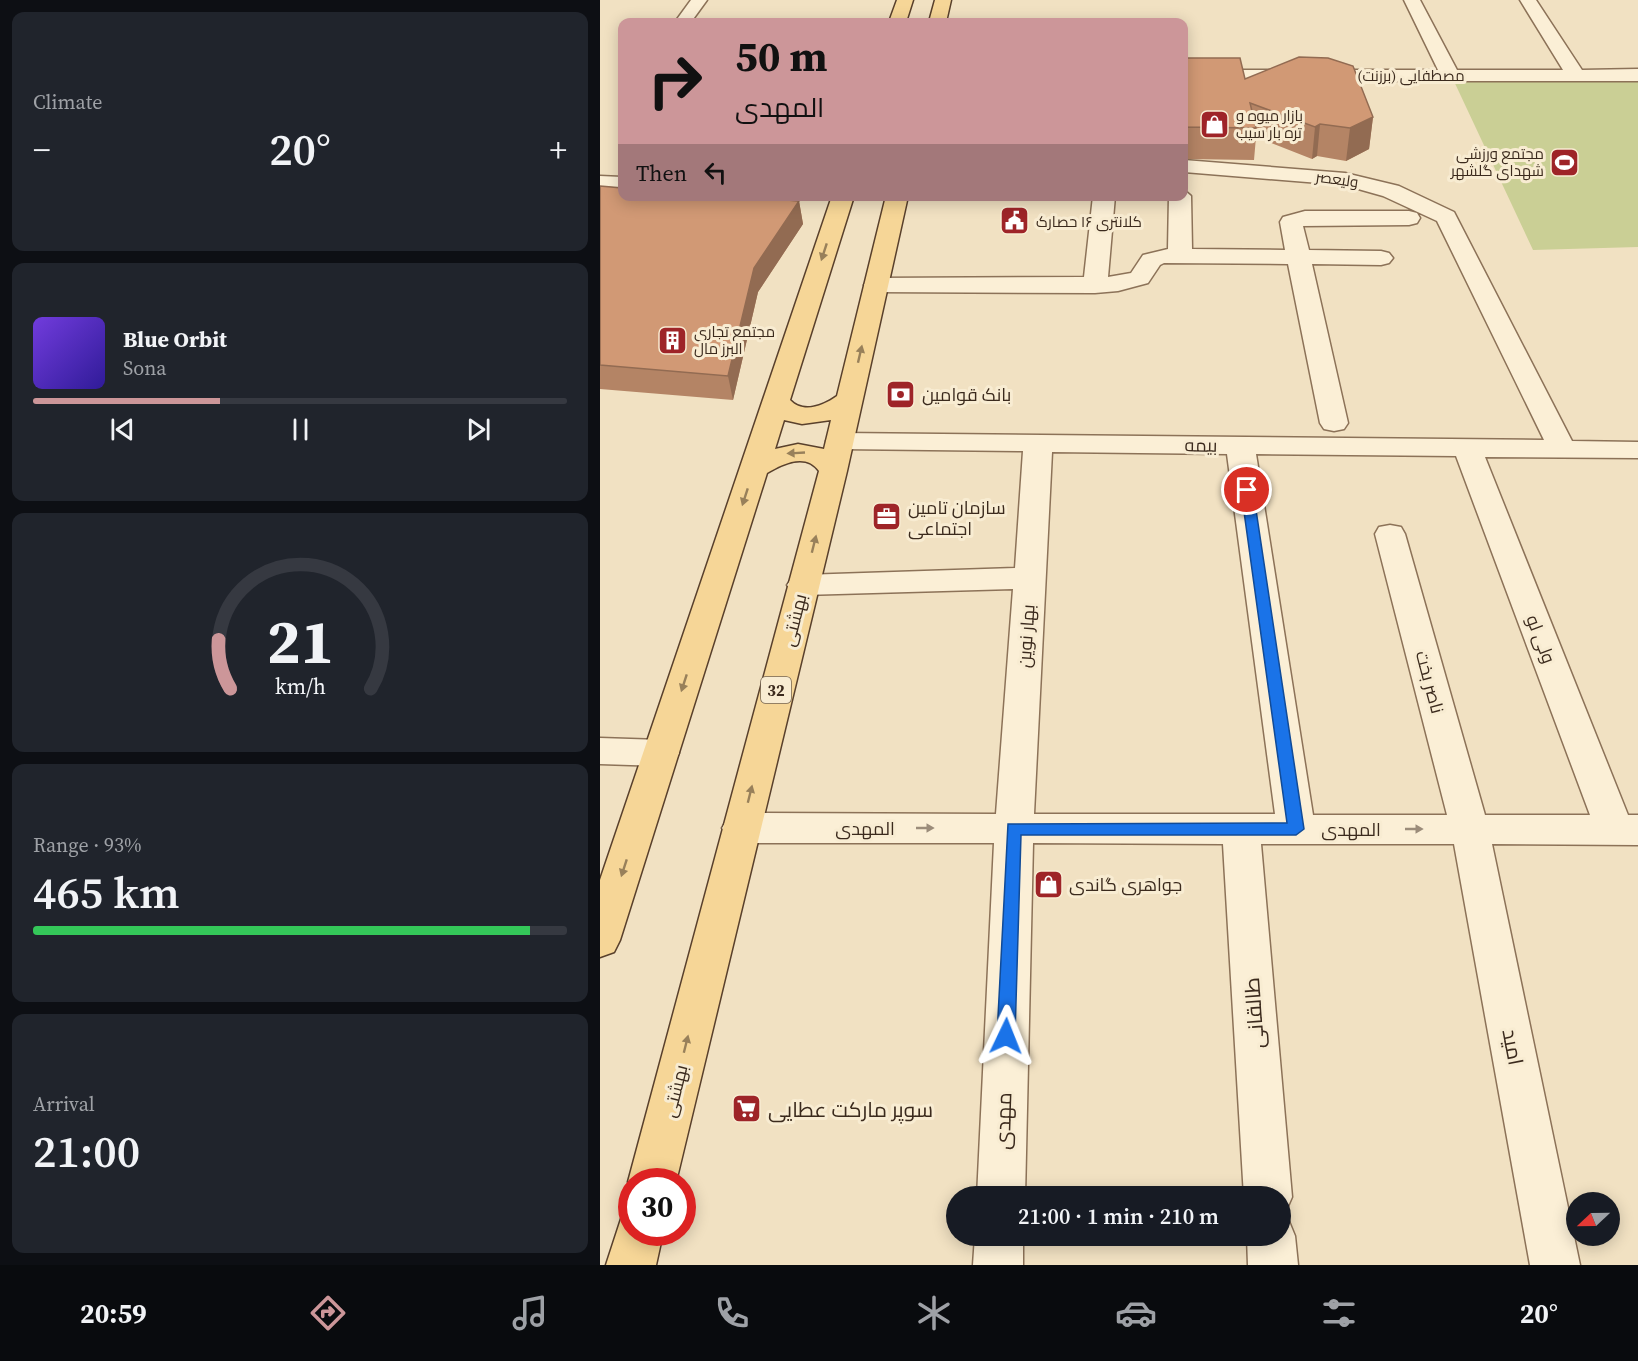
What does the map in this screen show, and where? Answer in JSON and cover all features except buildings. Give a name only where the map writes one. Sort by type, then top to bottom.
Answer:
[{"type":"main road","points":[[899,18],[905,0]]},
{"type":"main road","points":[[939,18],[943,0]]},
{"type":"main road","points":[[600,940],[841,201]]},
{"type":"main road","name":"بهشتی","points":[[656,1168],[836,456],[896,201]]},
{"type":"main road","points":[[777,401],[786,411],[806,416],[829,412],[850,399]]},
{"type":"main road","points":[[755,468],[783,454],[807,452],[825,459],[836,456]]},
{"type":"main road","points":[[632,1265],[636,1246]]},
{"type":"street","points":[[686,18],[699,0]]},
{"type":"street","points":[[1412,0],[1450,75]]},
{"type":"street","points":[[1527,0],[1576,75]]},
{"type":"street","name":"مصطفایی (برزنت)","points":[[1188,76],[1638,75]]},
{"type":"street","name":"ولیعصر","points":[[1188,166],[1334,178],[1380,187],[1415,200],[1446,217],[1562,449]]},
{"type":"street","points":[[600,182],[618,183]]},
{"type":"street","points":[[1095,286],[1104,201]]},
{"type":"street","points":[[1180,201],[1180,255]]},
{"type":"street","points":[[1334,423],[1291,222],[1298,219],[1409,218]]},
{"type":"street","points":[[876,285],[1095,286],[1133,282],[1140,278],[1151,260],[1180,255],[1381,258]]},
{"type":"street","name":"بیمه","points":[[836,456],[1038,443],[1638,450]]},
{"type":"street","name":"بهار نوین","points":[[1014,828],[1038,443]]},
{"type":"street","points":[[1240,445],[1296,829]]},
{"type":"street","name":"ولی لو","points":[[1467,448],[1627,830]]},
{"type":"street","name":"ناصر بخت","points":[[1390,534],[1470,829]]},
{"type":"street","points":[[803,585],[1029,578]]},
{"type":"street","points":[[600,751],[661,753]]},
{"type":"street","name":"المهدی","points":[[741,828],[1627,830]]},
{"type":"street","name":"مهدی","points":[[1001,1186],[1014,828]]},
{"type":"street","name":"طالقانی","points":[[1241,829],[1267,1186]]},
{"type":"street","name":"امید","points":[[1470,829],[1555,1265]]},
{"type":"street","points":[[998,1265],[999,1246]]},
{"type":"street","points":[[1272,1246],[1273,1265]]},
{"type":"green space","name":"مجتمع ورزشی شهدای گلشهر","points":[[1452,77],[1638,77],[1638,247],[1533,250]]},
{"type":"place","name":"بازار میوه و تره بار سیب","points":[[1215,124]]},
{"type":"place","name":"مجتمع ورزشی شهدای گلشهر","points":[[1565,162]]},
{"type":"place","name":"کلانتری ۱۶ حصارک","points":[[1015,221]]},
{"type":"place","name":"مجتمع تجاری البرز مال","points":[[673,340]]},
{"type":"place","name":"بانک قوامین","points":[[901,394]]},
{"type":"place","name":"سازمان تامین اجتماعی","points":[[887,517]]},
{"type":"place","name":"جواهری گاندی","points":[[1048,884]]},
{"type":"place","name":"سوپر مارکت عطایی","points":[[747,1109]]},
{"type":"route","points":[[1006,1036],[1014,828],[1296,829],[1247,490]]}]
